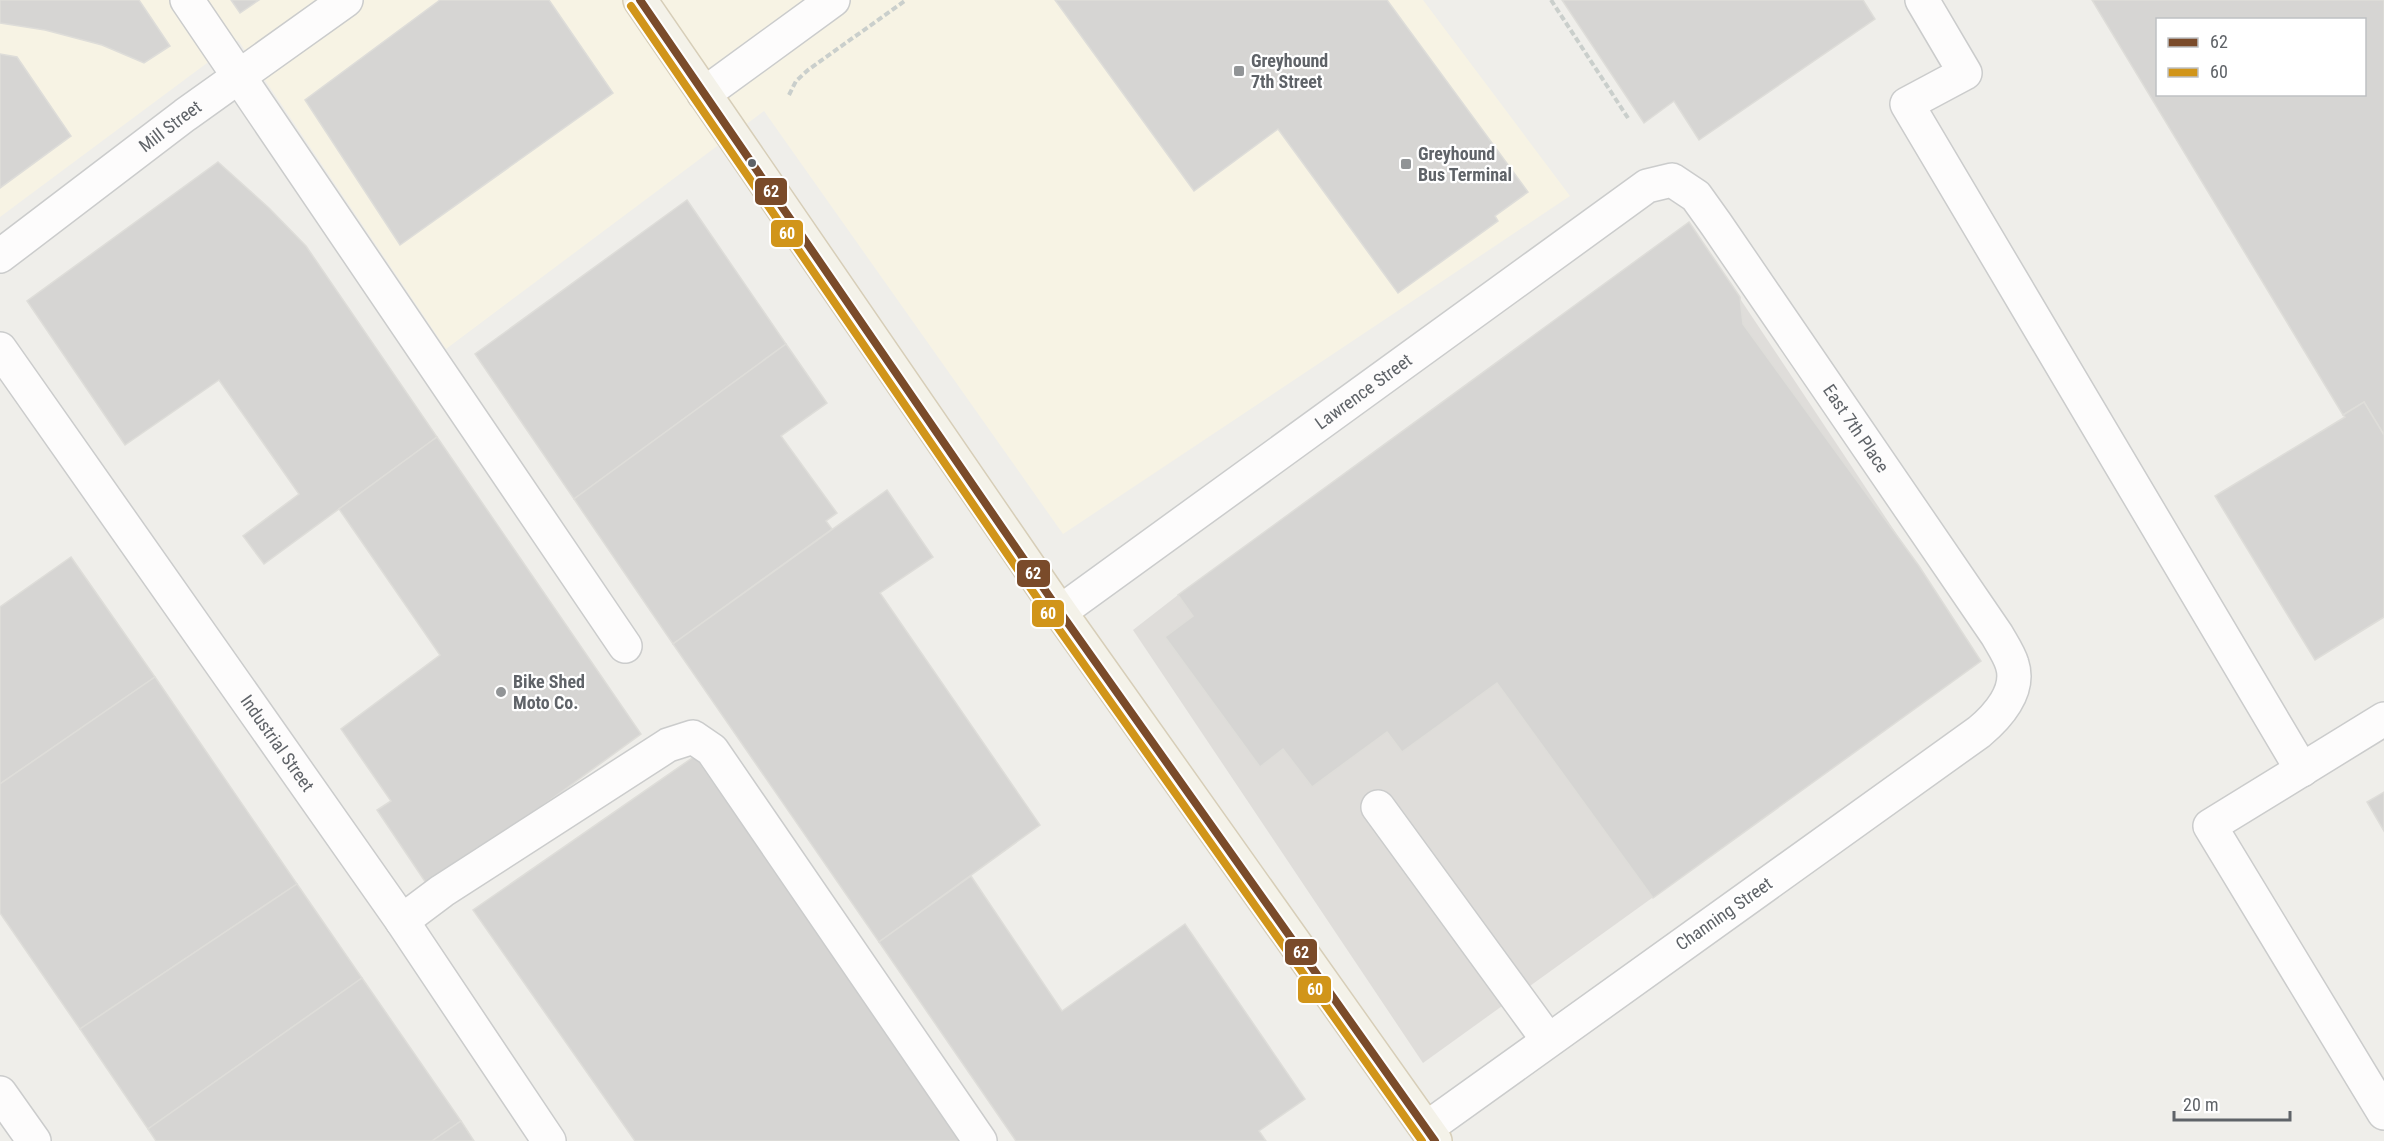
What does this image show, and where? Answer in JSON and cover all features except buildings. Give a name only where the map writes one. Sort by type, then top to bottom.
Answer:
[{"type":"main road","points":[[640,0],[1060,612],[1431,1135]]},
{"type":"street","points":[[187,0],[625,646]]},
{"type":"street","name":"Mill Street","points":[[0,256],[240,76],[346,0]]},
{"type":"street","points":[[704,94],[833,0]]},
{"type":"street","points":[[1922,0],[1965,73],[1907,104],[2302,770]]},
{"type":"street","name":"Lawrence Street","points":[[1060,612],[1621,203],[1647,186],[1672,180]]},
{"type":"street","name":"East 7th Place","points":[[1672,180],[1696,196],[1716,224],[1997,635],[2013,666],[2011,692]]},
{"type":"street","name":"Industrial Street","points":[[0,349],[402,921],[549,1141]]},
{"type":"street","name":"Channing Street","points":[[1431,1135],[1548,1040],[1979,732],[1997,716],[2011,692]]},
{"type":"street","points":[[2384,719],[2210,826],[2384,1113]]},
{"type":"street","points":[[402,921],[442,891],[668,745],[693,737],[712,750],[980,1141]]},
{"type":"street","points":[[1378,807],[1548,1040]]},
{"type":"street","points":[[0,1093],[34,1141]]},
{"type":"path","points":[[789,95],[796,81],[808,70],[906,0]]},
{"type":"path","points":[[1551,0],[1628,118]]},
{"type":"shaded area","points":[[0,0],[1423,0],[1570,196],[1063,534],[764,111],[446,349],[238,40],[0,217]]},
{"type":"shaded area","points":[[1689,222],[1981,661],[1423,1063],[1133,630]]},
{"type":"transit line","name":"62","points":[[640,0],[1060,612],[1435,1141]]},
{"type":"transit line","name":"60","points":[[631,6],[1051,618],[1422,1141]]},
{"type":"place","name":"Greyhound 7th Street","points":[[1239,71]]},
{"type":"place","name":"Greyhound Bus Terminal","points":[[1406,164]]},
{"type":"place","name":"Bike Shed Moto Co.","points":[[501,692]]}]
